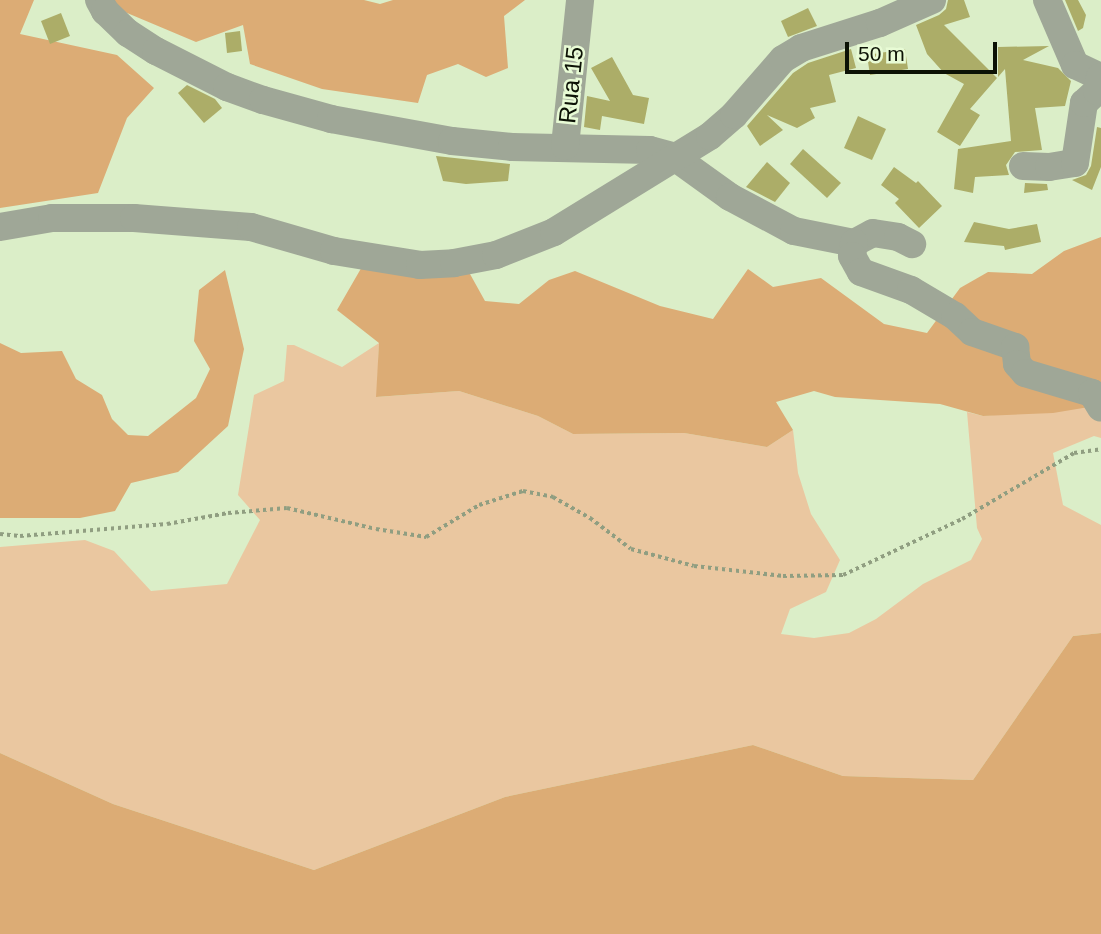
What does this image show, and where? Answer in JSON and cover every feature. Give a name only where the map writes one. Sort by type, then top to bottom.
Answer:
[{"type":"street","points":[[99,0],[128,33],[156,51],[227,87],[263,100],[331,119],[452,141],[512,147],[565,146]]},
{"type":"street","name":"Rua 15","points":[[580,0],[565,146],[650,150],[673,156]]},
{"type":"street","points":[[0,227],[52,218],[135,218],[251,228],[377,260],[420,265],[454,263],[496,255],[554,232],[723,126],[783,59],[801,48],[880,23],[932,0]]},
{"type":"street","points":[[1023,166],[1049,167],[1075,163],[1084,103],[1097,91],[1101,77],[1075,65],[1048,0]]},
{"type":"street","points":[[673,156],[756,213],[794,231],[854,243],[873,233],[898,237],[912,244]]},
{"type":"street","points":[[854,243],[852,256],[861,272],[911,290],[955,316],[972,332],[1015,347],[1017,364],[1025,373],[1092,393],[1101,408]]},
{"type":"path","points":[[0,534],[20,536],[154,525],[228,513],[287,508],[376,529],[426,537],[480,505],[523,491],[553,497],[590,518],[631,549],[682,563],[783,576],[843,575],[962,519],[1074,453],[1101,449]]},
{"type":"shaded area","points":[[0,0],[34,0],[20,34],[117,55],[154,88],[127,118],[98,193],[0,208]]},
{"type":"shaded area","points":[[114,0],[364,0],[380,4],[393,0],[525,0],[504,16],[508,68],[486,77],[458,64],[427,75],[418,103],[322,89],[250,64],[243,25],[196,42],[120,10]]},
{"type":"shaded area","points":[[1101,237],[1101,405],[1053,413],[983,416],[940,404],[835,397],[814,391],[776,402],[793,430],[767,447],[684,433],[573,434],[538,416],[459,391],[376,397],[379,343],[337,310],[363,265],[465,265],[485,301],[519,304],[549,280],[575,271],[660,306],[713,319],[748,269],[773,287],[821,278],[884,324],[927,333],[960,288],[988,272],[1032,274],[1064,251]]},
{"type":"shaded area","points":[[225,270],[244,349],[228,426],[178,472],[131,483],[115,511],[80,518],[0,518],[0,343],[21,353],[62,351],[76,379],[102,395],[112,419],[128,435],[148,436],[196,398],[210,369],[194,341],[199,290]]},
{"type":"shaded area","points":[[379,343],[377,397],[459,391],[538,416],[573,434],[684,433],[767,447],[793,430],[798,473],[811,514],[840,560],[826,592],[790,609],[781,634],[814,638],[849,633],[876,619],[923,584],[971,560],[982,539],[977,528],[967,412],[983,416],[1101,405],[1101,438],[1094,436],[1053,453],[1063,505],[1101,525],[1101,633],[1073,636],[973,780],[843,776],[753,745],[505,797],[314,870],[113,804],[0,753],[0,547],[85,540],[114,551],[151,591],[227,584],[260,520],[238,495],[254,395],[284,381],[287,345],[294,345],[342,367]]},
{"type":"shaded area","points":[[1101,633],[1101,934],[0,934],[0,753],[113,804],[314,870],[505,797],[753,745],[843,776],[973,780],[1073,636]]},
{"type":"building","points":[[948,0],[964,0],[970,17],[944,25],[997,78],[970,109],[980,115],[960,146],[937,132],[964,84],[944,73],[927,54],[916,25],[939,15],[946,9]]},
{"type":"building","points":[[1065,0],[1078,0],[1086,15],[1083,28],[1078,31]]},
{"type":"building","points":[[808,8],[817,26],[788,37],[781,21]]},
{"type":"building","points":[[61,13],[70,36],[50,44],[41,21]]},
{"type":"building","points":[[240,31],[242,51],[227,53],[225,33]]},
{"type":"building","points":[[1049,46],[1023,60],[1058,68],[1071,81],[1065,106],[1035,108],[1042,150],[1015,152],[1006,165],[1009,175],[975,177],[973,193],[954,189],[958,149],[1011,141],[1005,69],[998,77],[998,47]]},
{"type":"building","points":[[851,49],[856,68],[829,75],[836,102],[810,108],[815,118],[797,128],[767,115],[783,130],[760,146],[747,126],[793,73],[808,63]]},
{"type":"building","points":[[905,49],[908,69],[870,75],[867,55]]},
{"type":"building","points":[[612,57],[633,95],[649,98],[644,124],[602,116],[600,130],[584,127],[587,96],[610,101],[591,68]]},
{"type":"building","points":[[187,85],[215,99],[222,108],[204,123],[178,93]]},
{"type":"building","points":[[858,116],[886,129],[872,160],[844,148]]},
{"type":"building","points":[[1097,127],[1101,128],[1101,167],[1092,190],[1072,180],[1086,175],[1091,166]]},
{"type":"building","points":[[803,149],[841,183],[827,198],[790,164]]},
{"type":"building","points":[[436,156],[510,164],[508,181],[466,184],[443,181]]},
{"type":"building","points":[[767,162],[790,183],[775,202],[746,187]]},
{"type":"building","points":[[894,167],[916,183],[918,181],[942,206],[919,228],[895,203],[899,199],[881,185]]},
{"type":"building","points":[[1025,183],[1047,184],[1048,190],[1024,193]]},
{"type":"building","points":[[974,222],[1009,229],[1037,224],[1041,242],[1005,250],[1004,246],[964,242]]}]
